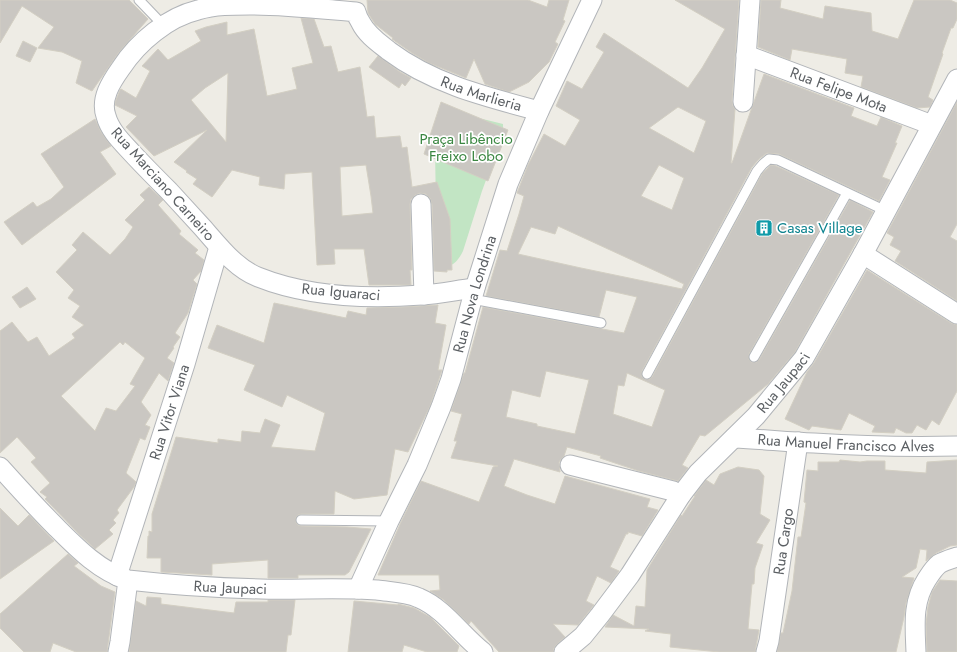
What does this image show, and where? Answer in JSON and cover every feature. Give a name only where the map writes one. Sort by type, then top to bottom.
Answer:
[{"type":"street","name":"Rua Nova Londrina","points":[[358,589],[389,521],[417,465],[441,407],[451,379],[473,293],[508,184],[539,111],[592,0]]},
{"type":"street","points":[[743,102],[750,0]]},
{"type":"street","name":"Rua Marciano Carneiro","points":[[219,247],[112,130],[105,116],[105,102],[112,81],[122,65],[148,37],[163,25],[178,17],[198,10],[227,4],[355,6],[360,23],[368,34],[400,59],[424,73]]},
{"type":"street","name":"Rua Felipe Mota","points":[[746,55],[932,125]]},
{"type":"street","name":"Rua Marlieria","points":[[424,73],[487,97],[539,111]]},
{"type":"street","name":"Rua Jaupaci","points":[[564,652],[583,636],[630,576],[681,495],[698,473],[756,416],[804,358],[829,322],[863,254],[957,79]]},
{"type":"street","points":[[421,204],[424,295]]},
{"type":"street","name":"Rua Iguaraci","points":[[219,247],[240,266],[255,276],[269,282],[314,292],[373,297],[473,293]]},
{"type":"street","name":"Rua Vitor Viana","points":[[118,652],[120,642],[123,578],[219,247]]},
{"type":"street","points":[[863,254],[957,314]]},
{"type":"street","points":[[938,446],[957,436]]},
{"type":"street","name":"Rua Manuel Francisco Alves","points":[[734,438],[877,445],[957,446]]},
{"type":"street","name":"Rua Cargo","points":[[768,646],[798,442]]},
{"type":"street","points":[[570,465],[673,491],[681,495]]},
{"type":"street","name":"Rua Jaupaci","points":[[0,467],[86,556],[100,566],[123,578],[169,584],[262,589],[358,589],[405,593],[422,599],[439,610],[483,652]]},
{"type":"street","points":[[916,652],[915,612],[918,597],[924,583],[933,570],[940,564],[957,557]]},
{"type":"lane","points":[[138,0],[163,25]]},
{"type":"lane","points":[[647,374],[758,171],[769,159],[778,160],[886,211]]},
{"type":"lane","points":[[754,357],[847,193]]},
{"type":"lane","points":[[473,293],[601,323]]},
{"type":"lane","points":[[302,520],[389,521]]},
{"type":"green space","name":"Praça Libêncio Freixo Lobo","points":[[439,107],[463,115],[503,124],[503,134],[482,191],[463,251],[453,264],[437,270],[435,149]]},
{"type":"building","points":[[0,0],[129,0],[148,19],[119,52],[92,91],[76,83],[82,61],[62,52],[38,48],[54,27],[22,6],[0,43]]},
{"type":"building","points":[[367,0],[528,0],[547,7],[549,0],[569,0],[563,20],[565,21],[555,42],[558,44],[549,62],[529,82],[509,92],[485,84],[474,59],[466,78],[429,63],[412,53],[392,39],[393,38],[375,24],[368,13]]},
{"type":"building","points":[[675,0],[739,0],[732,101],[735,109],[731,163],[764,74],[854,108],[851,116],[877,126],[881,117],[902,126],[895,143],[897,143],[882,177],[890,180],[879,201],[779,154],[767,153],[752,167],[642,371],[642,377],[645,379],[650,379],[652,377],[762,174],[771,165],[839,195],[749,354],[749,360],[751,362],[757,362],[759,360],[850,200],[873,212],[795,352],[768,384],[705,436],[700,435],[682,465],[688,468],[678,481],[639,471],[600,458],[601,456],[567,447],[564,456],[559,462],[560,472],[514,459],[504,486],[527,495],[555,504],[565,476],[650,499],[647,507],[658,510],[642,536],[628,532],[628,534],[626,534],[610,567],[619,571],[611,583],[597,576],[586,601],[594,605],[578,625],[553,624],[565,637],[557,644],[553,652],[499,652],[471,621],[469,624],[444,600],[430,591],[440,590],[439,575],[378,575],[421,481],[479,502],[493,467],[498,466],[451,458],[457,441],[454,441],[462,414],[451,411],[465,373],[483,307],[624,333],[637,297],[606,290],[599,317],[486,296],[500,250],[507,251],[519,214],[524,196],[517,193],[528,165],[544,134],[565,146],[580,120],[556,106],[567,81],[582,89],[604,52],[596,47],[604,33],[688,88],[702,68],[725,29]],"holes":[[[678,107],[706,121],[694,153],[649,128]],[[659,165],[684,178],[672,210],[641,196]],[[558,226],[684,284],[682,289],[518,254],[531,227],[555,234]],[[546,371],[589,380],[575,434],[537,426],[537,424],[506,417],[512,390],[540,397]],[[627,373],[665,390],[652,427],[613,414],[618,385],[624,386]]]},
{"type":"building","points":[[761,0],[781,0],[780,8],[823,19],[825,6],[871,13],[872,31],[898,39],[914,0],[950,0],[957,3],[957,19],[953,28],[951,28],[928,97],[933,100],[930,107],[917,108],[861,87],[863,76],[845,73],[847,59],[792,49],[790,60],[758,47]]},
{"type":"building","points":[[301,18],[314,19],[324,47],[331,46],[338,72],[360,67],[367,117],[374,116],[376,138],[400,136],[402,148],[407,147],[412,187],[437,182],[450,219],[452,270],[447,270],[447,272],[434,271],[432,204],[430,198],[426,194],[420,193],[415,195],[411,199],[410,204],[411,285],[369,285],[364,249],[334,249],[335,264],[317,265],[312,172],[285,174],[284,189],[259,185],[260,177],[232,170],[212,197],[193,184],[197,179],[174,162],[207,130],[154,156],[126,127],[137,116],[115,105],[121,89],[136,98],[150,71],[142,66],[158,49],[168,60],[201,41],[195,31],[227,22],[227,35],[254,29],[267,96],[297,89],[292,68],[313,63]],"holes":[[[228,73],[226,142],[191,100],[205,88]],[[366,165],[373,213],[342,216],[340,167]]]},
{"type":"building","points":[[23,41],[37,48],[30,62],[16,56]]},
{"type":"building","points":[[378,56],[411,78],[405,86],[402,83],[399,88],[369,67]]},
{"type":"building","points":[[441,102],[508,130],[488,181],[424,154]]},
{"type":"building","points":[[957,102],[957,224],[950,237],[957,241],[957,301],[895,261],[901,251],[890,245],[894,237],[887,233]]},
{"type":"building","points":[[95,119],[101,132],[111,146],[100,152],[116,174],[22,245],[4,222],[33,202],[37,207],[51,199],[64,187],[41,154]]},
{"type":"building","points":[[149,187],[163,200],[158,205],[181,231],[179,234],[198,250],[195,253],[204,260],[201,271],[193,280],[197,284],[188,313],[175,333],[180,337],[167,358],[174,363],[168,381],[159,373],[141,402],[151,415],[145,425],[150,427],[145,440],[140,438],[126,473],[136,482],[117,510],[119,513],[113,520],[116,523],[109,530],[113,534],[95,549],[45,499],[47,497],[40,492],[50,483],[31,462],[36,458],[17,437],[0,453],[0,331],[12,322],[28,342],[37,337],[49,356],[75,338],[72,334],[84,325],[72,317],[80,306],[68,298],[74,290],[56,272],[77,250],[72,245],[83,232],[110,255],[125,239],[133,227],[125,220],[145,200],[140,195]],"holes":[[[120,342],[123,345],[125,342],[145,358],[130,384],[135,386],[116,411],[106,408],[95,431],[61,396]]]},
{"type":"building","points":[[867,270],[951,323],[957,325],[957,391],[939,425],[932,420],[926,430],[917,425],[912,433],[906,433],[896,428],[894,433],[872,432],[875,426],[849,413],[841,430],[812,426],[809,430],[785,419],[807,372],[814,363]]},
{"type":"building","points":[[27,287],[36,299],[20,308],[12,297]]},
{"type":"building","points":[[274,303],[346,318],[348,311],[366,315],[367,308],[438,305],[435,323],[446,325],[438,370],[442,370],[430,406],[408,452],[395,449],[387,495],[354,499],[335,491],[334,514],[301,514],[296,517],[296,523],[301,526],[371,529],[349,572],[345,575],[298,575],[298,578],[268,578],[268,560],[212,564],[212,575],[161,572],[161,558],[147,558],[148,536],[149,531],[152,532],[152,514],[176,437],[218,443],[218,439],[241,442],[242,431],[260,433],[265,419],[280,425],[271,447],[315,451],[325,413],[287,395],[282,407],[244,390],[255,365],[208,348],[217,325],[264,343]]},
{"type":"building","points":[[840,460],[860,462],[885,461],[885,470],[926,473],[927,462],[957,460],[957,545],[950,546],[936,553],[926,561],[927,550],[920,549],[916,568],[902,577],[914,578],[906,603],[896,652],[777,652],[781,633],[783,633],[792,591],[798,537],[801,537],[806,503],[804,502],[807,470],[818,471],[818,462],[839,462]]},
{"type":"building","points":[[738,467],[759,470],[764,476],[760,514],[770,520],[756,543],[763,545],[755,568],[754,584],[752,584],[748,629],[759,630],[755,652],[719,652],[670,647],[671,634],[645,631],[649,629],[605,627],[613,615],[634,626],[636,606],[645,607],[647,570],[681,515],[682,516],[706,480],[714,485],[720,474]]},
{"type":"building","points":[[0,508],[18,526],[29,515],[54,541],[0,579]]},
{"type":"building","points":[[68,554],[78,563],[74,566],[101,586],[115,592],[107,652],[76,652],[53,643],[50,652],[24,652],[0,628],[0,614]]},
{"type":"building","points":[[940,580],[957,581],[957,652],[927,652],[926,624],[928,607],[932,592]]},
{"type":"building","points":[[147,597],[161,598],[161,604],[234,613],[236,602],[295,600],[291,635],[288,635],[286,652],[129,652],[136,601],[146,606]]},
{"type":"building","points":[[354,601],[398,604],[414,608],[430,617],[459,646],[457,652],[427,652],[404,645],[402,652],[348,652]]},
{"type":"place","name":"Casas Village","points":[[764,228]]}]
